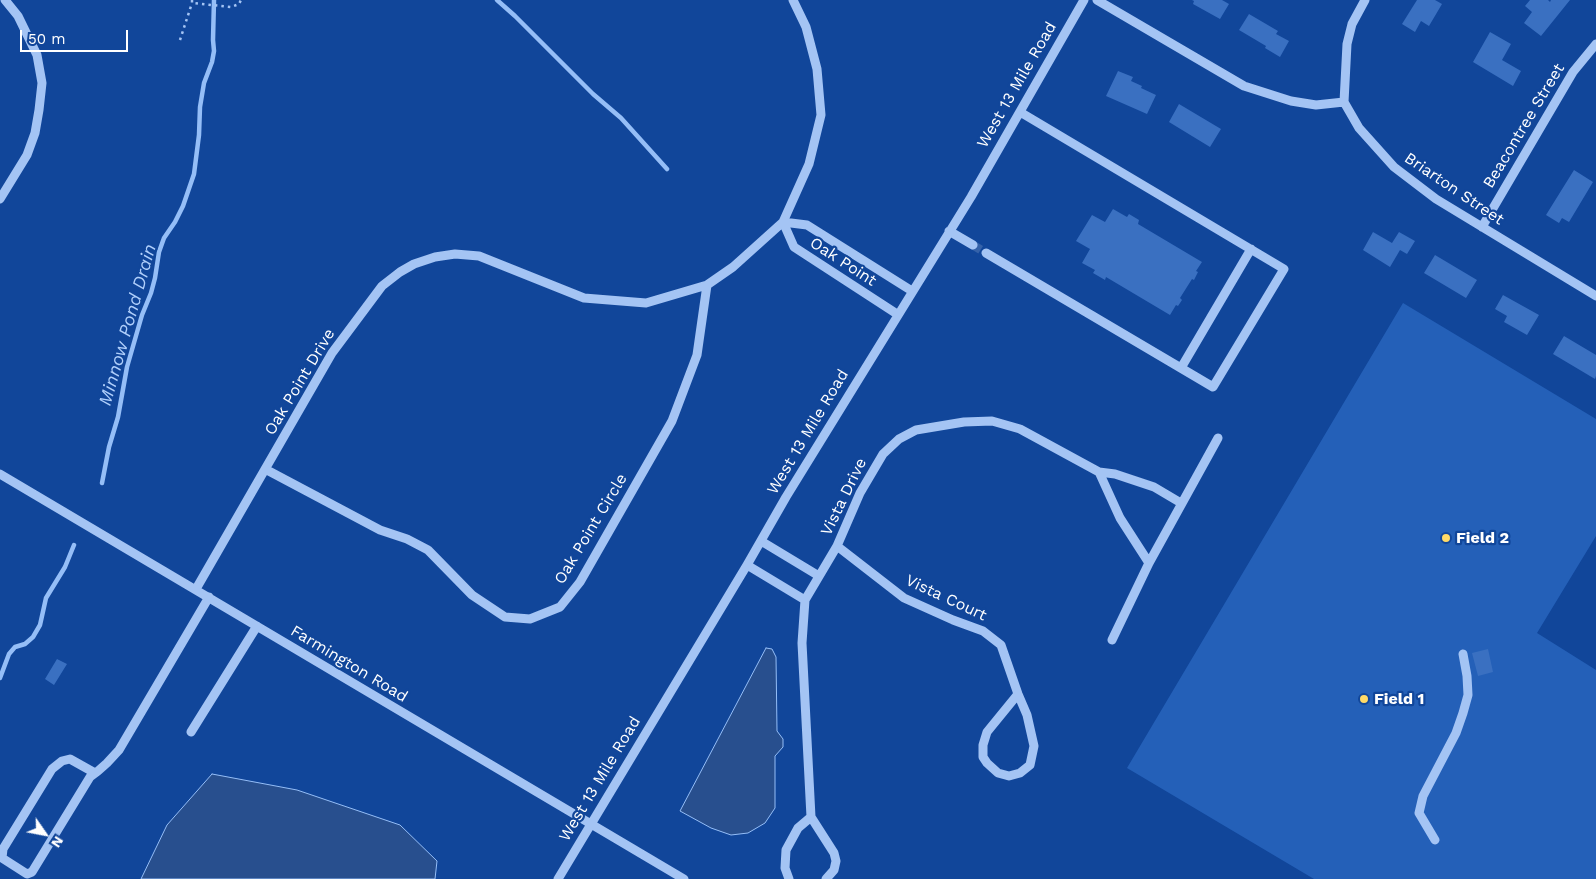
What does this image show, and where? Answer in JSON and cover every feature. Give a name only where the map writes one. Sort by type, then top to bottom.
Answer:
[{"type":"street","points":[[0,199],[27,154],[39,110],[42,82],[37,55],[18,16],[5,0]]},
{"type":"street","name":"Oak Point Drive","points":[[196,589],[332,353],[382,286],[400,272],[414,264],[435,257],[455,254],[479,256],[584,298],[646,303],[707,285],[783,222],[809,164],[821,115],[816,70],[808,35],[793,0]]},
{"type":"street","name":"West 13 Mile Road","points":[[558,879],[786,497],[949,231],[1084,0]]},
{"type":"street","points":[[1097,0],[1244,86],[1290,101],[1316,105],[1344,102],[1347,44],[1352,24],[1365,0]]},
{"type":"street","name":"Beacontree Street","points":[[1482,227],[1573,72],[1596,44]]},
{"type":"street","name":"Briarton Street","points":[[1344,102],[1359,128],[1394,167],[1436,199],[1596,296]]},
{"type":"street","points":[[986,253],[1213,387],[1284,269],[1020,112]]},
{"type":"street","name":"Oak Point","points":[[783,222],[807,225],[912,291]]},
{"type":"street","name":"Oak Point","points":[[783,222],[794,247],[898,314]]},
{"type":"street","points":[[949,231],[973,246]]},
{"type":"street","points":[[1181,368],[1251,249]]},
{"type":"street","name":"Oak Point Circle","points":[[265,470],[380,530],[406,538],[428,550],[472,595],[505,616],[530,619],[560,608],[580,582],[672,422],[697,355],[707,285]]},
{"type":"street","name":"Vista Drive","points":[[826,879],[834,870],[836,861],[834,853],[811,817],[802,643],[805,600],[837,546],[860,493],[883,454],[899,439],[916,430],[964,422],[992,422],[1020,428],[1099,472],[1115,474],[1154,487],[1181,503]]},
{"type":"street","points":[[1112,640],[1149,563],[1218,438]]},
{"type":"street","points":[[1099,472],[1120,518],[1149,563]]},
{"type":"street","name":"Farmington Road","points":[[0,474],[684,879]]},
{"type":"street","points":[[760,541],[819,576]]},
{"type":"street","name":"Vista Court","points":[[837,546],[904,598],[983,631],[1002,645],[1018,694],[1028,715],[1034,746],[1030,765],[1020,773],[1009,776],[998,773],[987,763],[983,757],[983,745],[987,732],[1018,694]]},
{"type":"street","points":[[747,565],[805,600]]},
{"type":"street","points":[[95,773],[70,759],[62,761],[52,769],[3,849],[2,858],[28,874],[32,872],[90,777],[95,773],[120,750],[209,597]]},
{"type":"street","points":[[191,732],[257,626]]},
{"type":"street","points":[[1435,840],[1419,813],[1423,796],[1456,733],[1468,695],[1463,654]]},
{"type":"street","points":[[789,879],[785,868],[786,850],[798,828],[811,817]]},
{"type":"path","points":[[180,40],[192,2],[230,7],[239,4],[241,0]]},
{"type":"shaded area","points":[[1403,303],[1596,419],[1596,536],[1537,633],[1596,670],[1596,879],[1314,879],[1127,768]]},
{"type":"shaded area","points":[[766,648],[772,649],[776,657],[777,731],[783,739],[783,747],[775,756],[775,808],[765,823],[748,833],[731,835],[711,828],[680,811]]},
{"type":"shaded area","points":[[212,774],[297,790],[400,825],[437,861],[435,879],[141,879],[167,825]]},
{"type":"building","points":[[1192,0],[1222,0],[1229,4],[1220,19],[1193,4],[1194,1]]},
{"type":"building","points":[[1417,0],[1435,0],[1442,4],[1429,26],[1421,21],[1415,32],[1402,24]]},
{"type":"building","points":[[1530,0],[1548,0],[1550,2],[1551,0],[1570,0],[1541,36],[1524,23],[1532,12],[1525,6]]},
{"type":"building","points":[[1249,14],[1278,31],[1276,34],[1289,41],[1280,57],[1239,30]]},
{"type":"building","points":[[1490,32],[1511,44],[1502,60],[1521,71],[1513,86],[1473,62]]},
{"type":"building","points":[[1118,71],[1133,77],[1131,81],[1156,95],[1147,114],[1106,96]]},
{"type":"building","points":[[1179,104],[1221,129],[1210,147],[1169,122]]},
{"type":"building","points":[[1574,170],[1593,182],[1569,222],[1562,218],[1559,223],[1546,215]]},
{"type":"building","points":[[1113,209],[1127,217],[1129,214],[1139,220],[1138,224],[1202,262],[1196,271],[1198,272],[1194,280],[1192,279],[1180,298],[1182,300],[1178,306],[1176,305],[1170,315],[1106,277],[1105,280],[1093,273],[1095,270],[1082,263],[1090,249],[1076,241],[1092,215],[1105,222]]},
{"type":"building","points":[[1373,232],[1392,243],[1399,232],[1415,241],[1407,254],[1400,250],[1390,267],[1363,250]]},
{"type":"building","points":[[1435,255],[1477,280],[1466,298],[1424,273]]},
{"type":"building","points":[[1503,295],[1539,315],[1527,335],[1504,322],[1507,316],[1495,309]]},
{"type":"building","points":[[1564,336],[1596,355],[1595,379],[1553,354]]},
{"type":"building","points":[[1488,649],[1493,672],[1478,676],[1472,653]]},
{"type":"building","points":[[57,659],[67,664],[54,685],[45,679]]},
{"type":"waterway","name":"Minnow Pond Drain","points":[[102,483],[109,447],[118,417],[127,367],[142,315],[151,293],[159,252],[164,238],[183,206],[194,174],[199,135],[200,107],[204,83],[214,51],[214,0]]},
{"type":"waterway","points":[[497,0],[593,94],[621,118],[667,169]]},
{"type":"waterway","name":"Minnow Pond Drain","points":[[0,678],[9,654],[15,647],[25,644],[33,637],[40,625],[46,598],[65,567],[74,545]]},
{"type":"tunnel","points":[[973,245],[986,253]]},
{"type":"place","name":"Field 2","points":[[1446,538]]},
{"type":"place","name":"Field 1","points":[[1364,699]]}]
